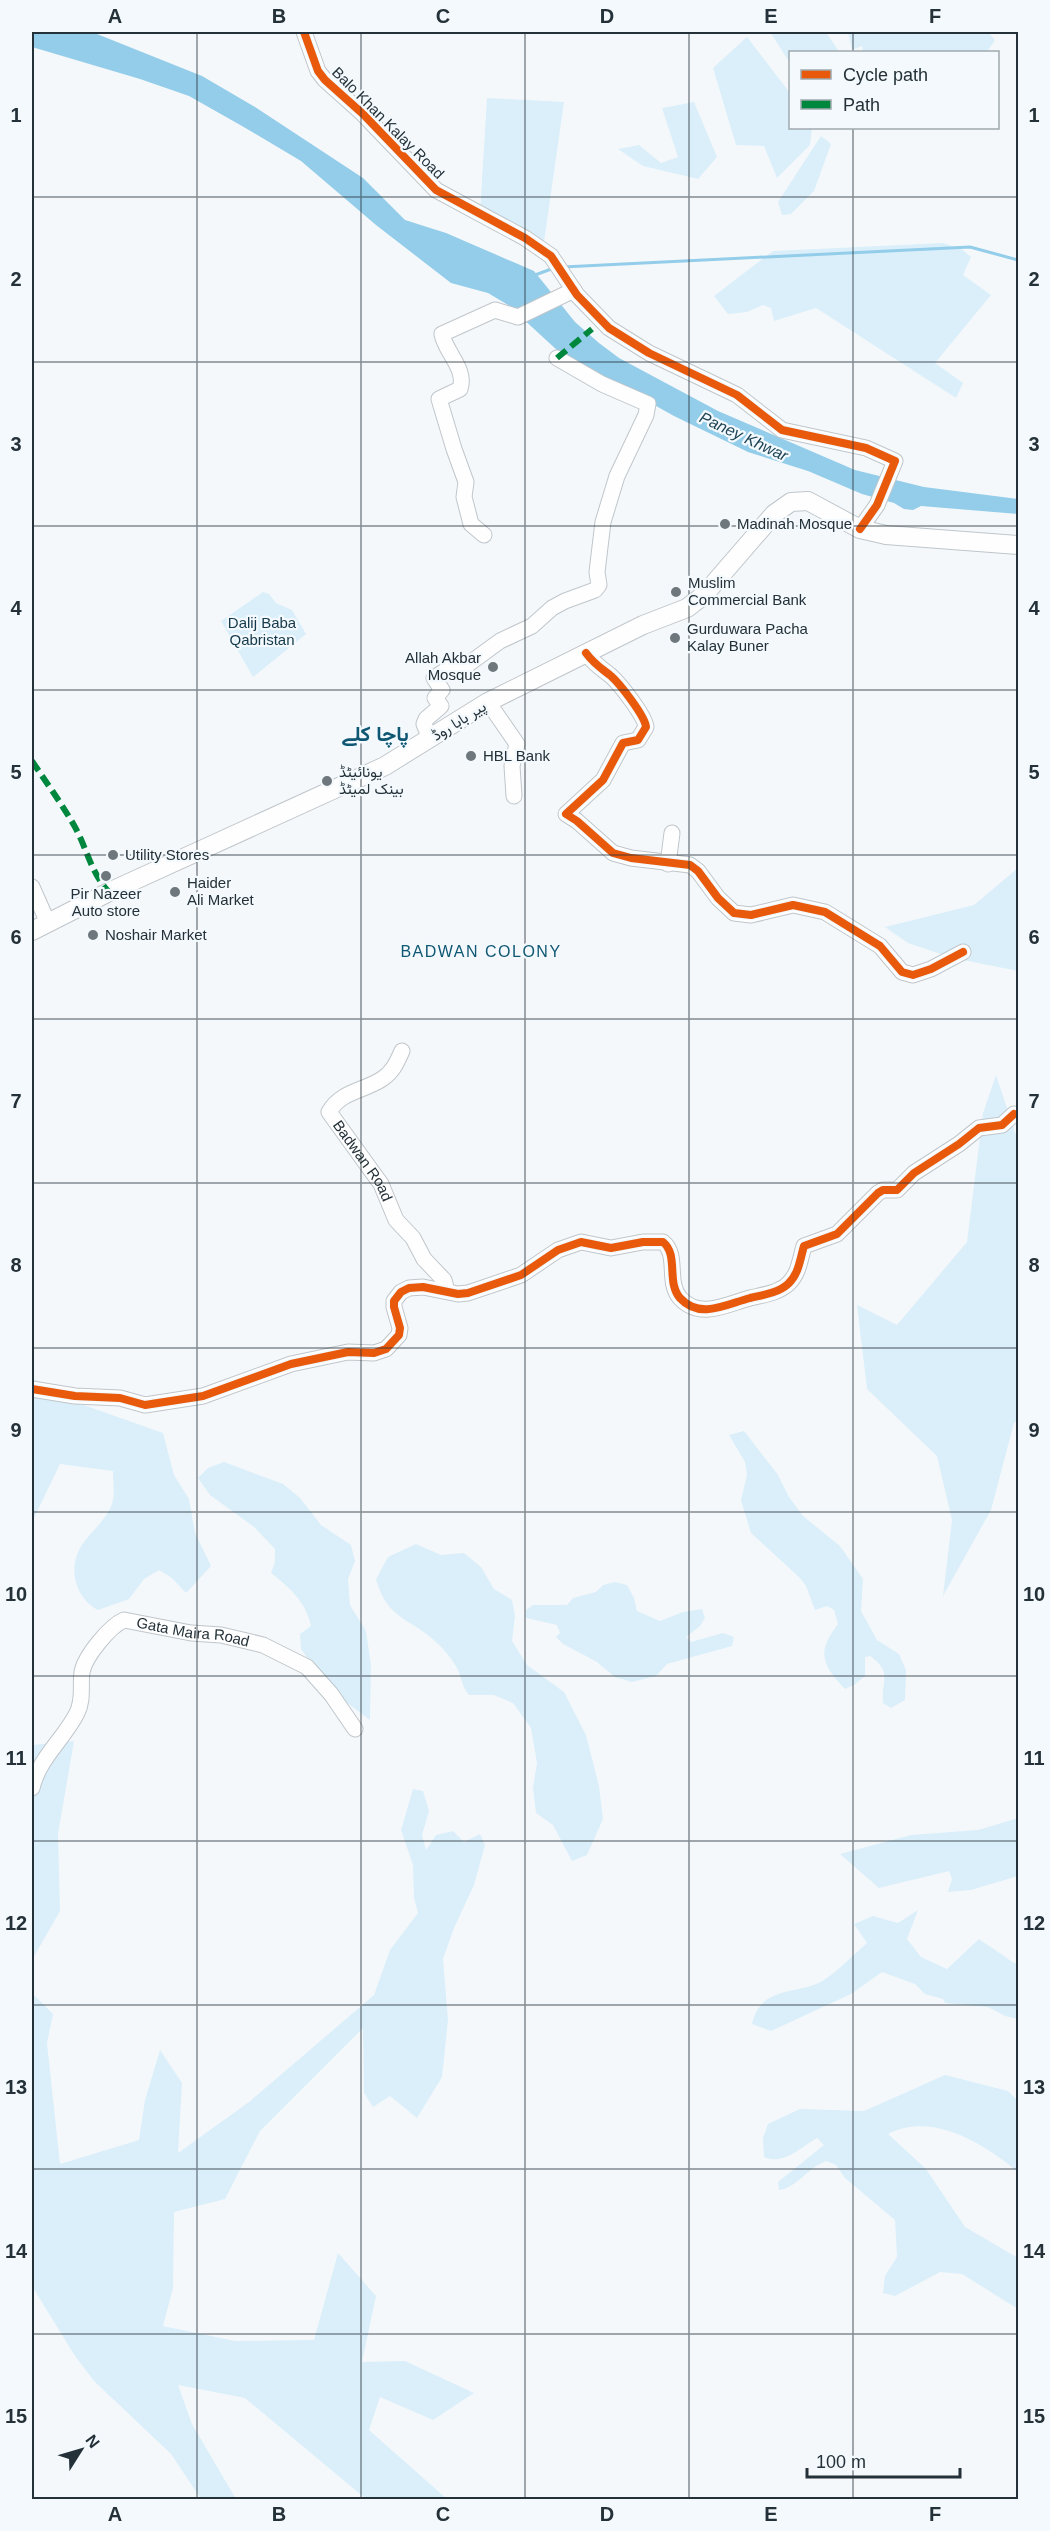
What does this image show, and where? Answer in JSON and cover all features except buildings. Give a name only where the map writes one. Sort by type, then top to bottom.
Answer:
[{"type":"main road","name":"پیر بابا روڈ","points":[[32,931],[385,766],[488,702],[643,625],[687,608],[704,595],[774,514],[791,502],[808,501],[860,529]]},
{"type":"main road","points":[[860,529],[886,535],[1018,545]]},
{"type":"street","name":"Balo Khan Kalay Road","points":[[304,32],[318,71],[325,80],[363,114],[436,190],[525,238],[551,256],[590,310],[609,328],[649,353],[737,395],[782,430],[866,448],[895,461],[877,506],[860,529]]},
{"type":"street","points":[[484,535],[471,524],[464,497],[466,482],[439,399],[460,388],[462,384],[459,370],[444,343],[442,334],[495,310],[518,317],[574,290]]},
{"type":"street","points":[[430,739],[424,724],[426,719],[441,706],[435,698],[442,690],[434,678],[451,667],[459,671],[493,645],[531,626],[565,600],[595,590],[599,585],[597,573],[603,522],[617,476],[646,415],[648,404],[602,384],[557,358]]},
{"type":"street","points":[[586,653],[600,670],[611,676],[643,717],[646,727],[638,740],[623,743],[603,780],[566,814],[613,853],[669,864],[690,865],[698,871],[718,898],[734,913],[751,915],[793,905],[825,912],[880,946],[902,972],[913,975],[931,969],[963,952]]},
{"type":"street","points":[[488,702],[517,744],[513,766],[514,796]]},
{"type":"street","points":[[669,864],[672,833]]},
{"type":"street","points":[[32,887],[48,922]]},
{"type":"street","name":"Badwan Road","points":[[402,1051],[395,1067],[384,1078],[340,1098],[329,1112],[381,1184],[396,1220],[413,1238],[424,1259],[441,1277],[447,1291]]},
{"type":"street","points":[[32,1389],[75,1396],[120,1398],[145,1405],[203,1396],[291,1365],[348,1352],[374,1353],[386,1349],[399,1335],[400,1328],[394,1301],[401,1292],[409,1288],[423,1287],[458,1294],[468,1293],[521,1275],[558,1250],[581,1242],[611,1248],[643,1242],[663,1242],[671,1253],[673,1284],[679,1297],[689,1305],[713,1310],[777,1291],[796,1275],[804,1246],[837,1234],[878,1193],[883,1190],[897,1190],[914,1173],[979,1128],[1002,1125],[1014,1114]]},
{"type":"street","name":"Gata Maira Road","points":[[32,1788],[43,1761],[76,1713],[83,1694],[82,1675],[85,1660],[114,1624],[124,1620],[191,1633],[221,1635],[263,1645],[307,1667],[331,1694],[355,1730]]},
{"type":"green space","points":[[770,32],[826,32],[838,51],[789,51],[789,61]]},
{"type":"green space","points":[[848,32],[988,32],[995,40],[988,51],[863,51],[862,46],[852,50]]},
{"type":"green space","points":[[747,37],[789,92],[789,129],[812,129],[810,145],[777,178],[764,146],[736,145],[713,68]]},
{"type":"green space","points":[[487,98],[564,102],[544,242],[480,213]]},
{"type":"green space","points":[[694,102],[717,157],[698,179],[643,166],[618,149],[639,145],[661,163],[678,157],[662,108]]},
{"type":"green space","points":[[821,136],[831,144],[814,191],[791,214],[782,215],[778,202]]},
{"type":"green space","points":[[943,243],[963,250],[971,257],[963,275],[991,295],[935,363],[963,383],[956,398],[816,308],[774,321],[771,308],[763,305],[747,312],[728,314],[714,296],[773,251]]},
{"type":"green space","name":"Dalij Baba Qabristan","points":[[263,592],[269,594],[276,603],[292,610],[306,634],[253,677],[221,621]]},
{"type":"green space","points":[[1018,868],[1018,971],[953,958],[908,943],[885,927],[974,905]]},
{"type":"green space","points":[[996,1075],[1018,1141],[1018,1420],[1014,1423],[991,1510],[943,1596],[952,1520],[937,1456],[867,1389],[857,1305],[897,1325],[967,1242],[983,1113]]},
{"type":"green space","points":[[32,1379],[49,1385],[78,1403],[163,1433],[174,1475],[189,1499],[195,1533],[211,1566],[186,1593],[172,1578],[159,1570],[144,1579],[129,1599],[98,1610],[85,1599],[76,1584],[74,1567],[82,1544],[105,1517],[112,1504],[113,1471],[60,1464],[32,1522]]},
{"type":"green space","points":[[744,1431],[778,1475],[789,1497],[803,1516],[840,1546],[863,1579],[861,1611],[877,1640],[899,1654],[906,1670],[905,1700],[891,1708],[883,1703],[884,1672],[870,1656],[865,1657],[865,1676],[845,1689],[831,1673],[824,1651],[838,1624],[834,1610],[827,1606],[815,1610],[806,1586],[800,1578],[751,1533],[741,1500],[747,1475],[745,1462],[729,1435]]},
{"type":"green space","points":[[224,1462],[283,1484],[300,1498],[321,1525],[351,1545],[355,1561],[348,1579],[350,1605],[366,1631],[371,1665],[370,1720],[330,1690],[301,1649],[300,1634],[311,1626],[309,1617],[296,1596],[271,1573],[275,1562],[275,1549],[254,1527],[210,1495],[198,1478],[208,1468]]},
{"type":"green space","points":[[416,1544],[441,1555],[464,1553],[481,1567],[494,1589],[512,1600],[515,1616],[512,1641],[527,1665],[564,1692],[586,1735],[599,1786],[603,1819],[587,1855],[572,1861],[553,1825],[536,1813],[533,1788],[537,1763],[531,1728],[513,1703],[494,1695],[469,1695],[456,1667],[444,1649],[428,1635],[401,1618],[387,1604],[376,1579],[388,1557]]},
{"type":"green space","points":[[615,1582],[627,1585],[634,1598],[637,1611],[660,1621],[683,1612],[702,1609],[705,1618],[700,1626],[686,1637],[691,1642],[723,1633],[734,1637],[732,1646],[667,1664],[656,1676],[632,1682],[615,1677],[597,1662],[563,1644],[556,1637],[560,1633],[557,1625],[526,1618],[526,1610],[533,1605],[567,1605],[573,1598],[596,1592],[603,1585]]},
{"type":"green space","points":[[74,1741],[58,1834],[60,1911],[32,1960],[32,1745]]},
{"type":"green space","points":[[413,1789],[423,1791],[429,1811],[422,1835],[426,1850],[436,1835],[453,1831],[464,1842],[480,1834],[485,1845],[474,1885],[454,1928],[443,1959],[448,2020],[442,2077],[417,2118],[390,2096],[373,2107],[364,2093],[363,2028],[260,2131],[225,2199],[174,2212],[173,2288],[163,2326],[235,2341],[314,2340],[338,2253],[376,2296],[362,2362],[405,2361],[474,2393],[433,2420],[380,2397],[369,2430],[447,2499],[366,2499],[245,2398],[178,2385],[192,2424],[236,2499],[201,2499],[171,2454],[94,2381],[75,2356],[32,2286],[32,1993],[53,2014],[47,2043],[60,2164],[139,2140],[145,2100],[160,2050],[182,2083],[178,2153],[249,2102],[374,1995],[390,1950],[418,1913],[414,1898],[413,1865],[401,1830]]},
{"type":"green space","points":[[1018,1818],[1018,1876],[971,1890],[948,1892],[952,1879],[949,1871],[879,1888],[840,1854],[911,1835],[978,1830]]},
{"type":"green space","points":[[918,1910],[907,1939],[921,1957],[947,1969],[979,1939],[1014,1963],[1018,1963],[1018,2019],[1005,2016],[988,2007],[945,2003],[943,1999],[925,1994],[915,1984],[882,1972],[851,1994],[771,2031],[752,2024],[763,2002],[782,1993],[814,1985],[824,1980],[867,1943],[854,1924],[873,1916],[898,1923]]},
{"type":"green space","points":[[945,2075],[1008,2091],[1018,2101],[1018,2172],[974,2142],[940,2129],[923,2126],[905,2128],[888,2134],[926,2169],[965,2227],[1018,2258],[1018,2309],[962,2274],[940,2272],[895,2296],[883,2293],[885,2276],[897,2257],[895,2220],[845,2178],[836,2165],[826,2161],[813,2168],[791,2186],[779,2190],[778,2182],[824,2145],[817,2138],[785,2157],[771,2159],[764,2157],[763,2138],[768,2124],[800,2109],[864,2111]]},
{"type":"water","name":"Paney Khwar","points":[[32,32],[92,32],[202,76],[255,107],[363,178],[405,220],[446,233],[534,271],[575,322],[599,343],[619,358],[718,411],[855,470],[924,487],[1018,499],[1018,514],[921,506],[913,510],[904,509],[894,503],[862,494],[808,471],[748,452],[674,416],[558,351],[508,305],[488,293],[451,283],[376,225],[301,161],[189,96],[32,47]]},
{"type":"waterway","points":[[563,267],[970,247],[1018,260]]},
{"type":"waterway","points":[[535,275],[554,268]]},
{"type":"marked path","points":[[557,358],[592,329]]},
{"type":"marked path","points":[[32,761],[70,818],[93,869],[109,892]]},
{"type":"cycle path","points":[[304,32],[318,71],[325,80],[363,114],[436,190],[525,238],[551,256],[577,295],[609,328],[649,353],[737,395],[782,430],[866,448],[895,461],[877,505],[860,529]]},
{"type":"cycle path","points":[[586,653],[626,693],[646,727],[638,740],[623,743],[603,780],[566,814],[613,853],[631,858],[690,865],[698,871],[718,898],[734,913],[751,915],[793,905],[825,912],[880,946],[902,972],[913,975],[931,969],[963,952]]},
{"type":"cycle path","points":[[32,1389],[75,1396],[120,1398],[145,1405],[203,1396],[291,1364],[348,1352],[374,1353],[386,1349],[399,1335],[400,1328],[394,1301],[401,1292],[409,1288],[423,1287],[458,1294],[468,1293],[521,1275],[558,1250],[581,1242],[611,1248],[643,1242],[663,1242],[668,1247],[672,1261],[676,1292],[688,1305],[696,1308],[714,1308],[770,1293],[780,1290],[795,1276],[804,1246],[837,1234],[878,1193],[883,1190],[897,1190],[914,1173],[979,1128],[1002,1125],[1014,1114]]},
{"type":"place","name":"Madinah Mosque","points":[[725,524]]},
{"type":"place","name":"Muslim Commercial Bank","points":[[676,592]]},
{"type":"place","name":"Gurduwara Pacha Kalay Buner","points":[[675,638]]},
{"type":"place","name":"Allah Akbar Mosque","points":[[493,667]]},
{"type":"place","name":"HBL Bank","points":[[471,756]]},
{"type":"place","name":"یونائیٹڈ بینک لمیٹڈ","points":[[327,781]]},
{"type":"place","name":"Utility Stores","points":[[113,855]]},
{"type":"place","name":"Pir Nazeer Auto store","points":[[106,876]]},
{"type":"place","name":"Haider Ali Market","points":[[175,892]]},
{"type":"place","name":"Noshair Market","points":[[93,935]]},
{"type":"district","name":"پاچا کلے","points":[[375,734]]},
{"type":"district","name":"BADWAN COLONY","points":[[481,951]]}]
